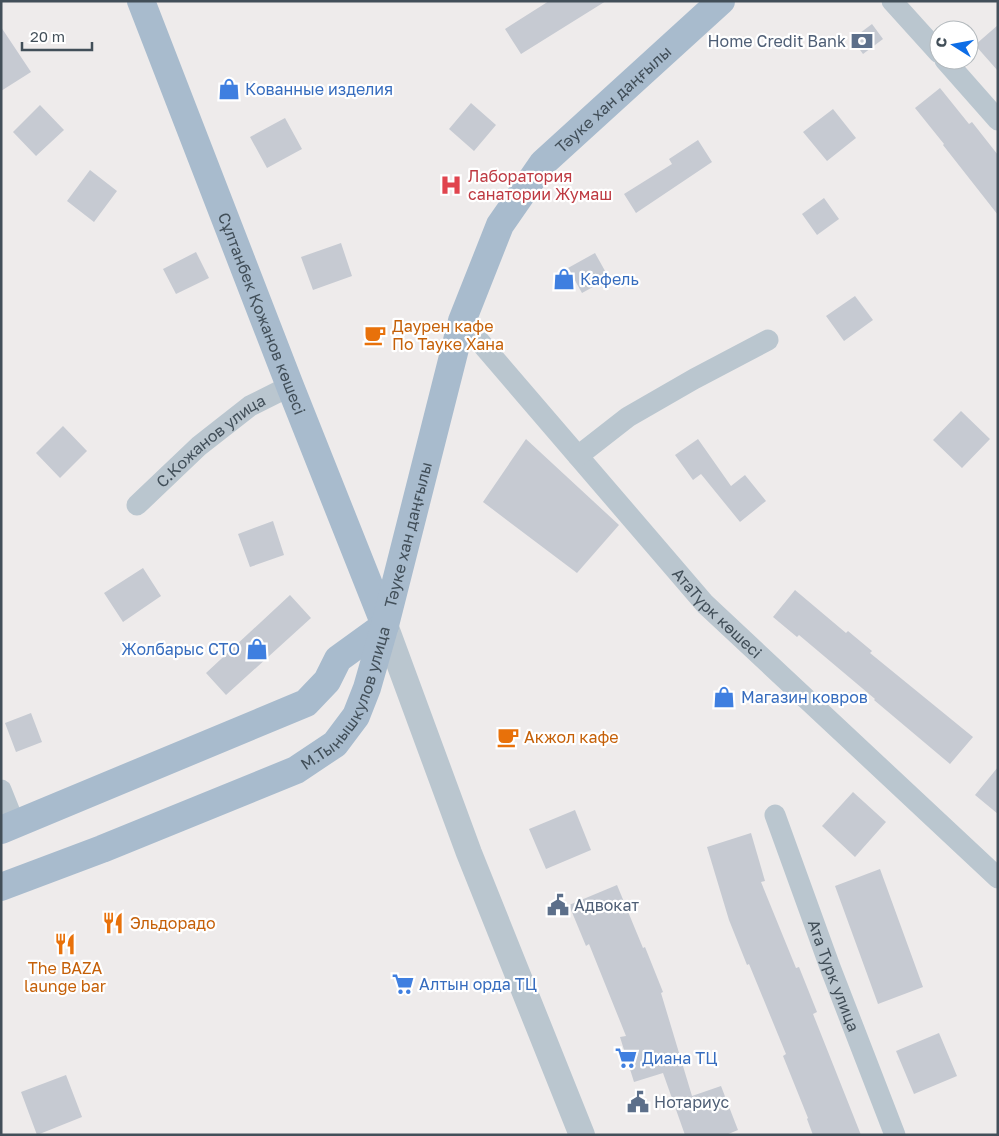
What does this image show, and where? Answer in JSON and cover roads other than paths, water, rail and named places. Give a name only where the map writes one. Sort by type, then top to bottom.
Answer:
[{"type":"main road","name":"Сұлтанбек Қожанов көшесі","points":[[141,1],[385,625]]},
{"type":"main road","name":"Тәуке хан даңғылы","points":[[385,625],[462,321],[500,225],[543,163],[720,2]]},
{"type":"main road","name":"М.Тынышкулов улица","points":[[8,828],[306,703],[327,680],[338,659],[385,625]]},
{"type":"main road","name":"М.Тынышкулов улица","points":[[1,887],[102,849],[296,770],[336,744],[356,716],[367,688],[385,625]]},
{"type":"street","points":[[892,1],[929,42]]},
{"type":"street","points":[[954,70],[998,120]]},
{"type":"street","name":"АтаТүрк көшесі","points":[[462,321],[705,604],[998,878]]},
{"type":"street","points":[[578,456],[628,417],[768,340]]},
{"type":"street","name":"С.Кожанов улица","points":[[137,505],[199,446],[250,406],[290,386]]},
{"type":"street","name":"Тәуке хан даңғылы","points":[[385,625],[469,853],[582,1135]]},
{"type":"street","points":[[1,790],[8,828]]},
{"type":"street","name":"Ата Турк улица","points":[[775,815],[830,967],[895,1135]]},
{"type":"place","name":"Home Credit Bank","points":[[862,41]]},
{"type":"place","name":"Кованные изделия","points":[[229,89]]},
{"type":"place","name":"Лаборатория санатории Жумаш","points":[[451,185]]},
{"type":"place","name":"Кафель","points":[[564,279]]},
{"type":"place","name":"Даурен кафе По Тауке Хана","points":[[375,335]]},
{"type":"place","name":"Жолбарыс СТО","points":[[257,649]]},
{"type":"place","name":"Магазин ковров","points":[[724,697]]},
{"type":"place","name":"Акжол кафе","points":[[508,737]]},
{"type":"place","name":"Адвокат","points":[[558,905]]},
{"type":"place","name":"Эльдорадо","points":[[113,923]]},
{"type":"place","name":"The BAZA launge bar","points":[[65,944]]},
{"type":"place","name":"Алтын орда ТЦ","points":[[403,984]]},
{"type":"place","name":"Диана ТЦ","points":[[626,1058]]},
{"type":"place","name":"Нотариус","points":[[638,1102]]}]
